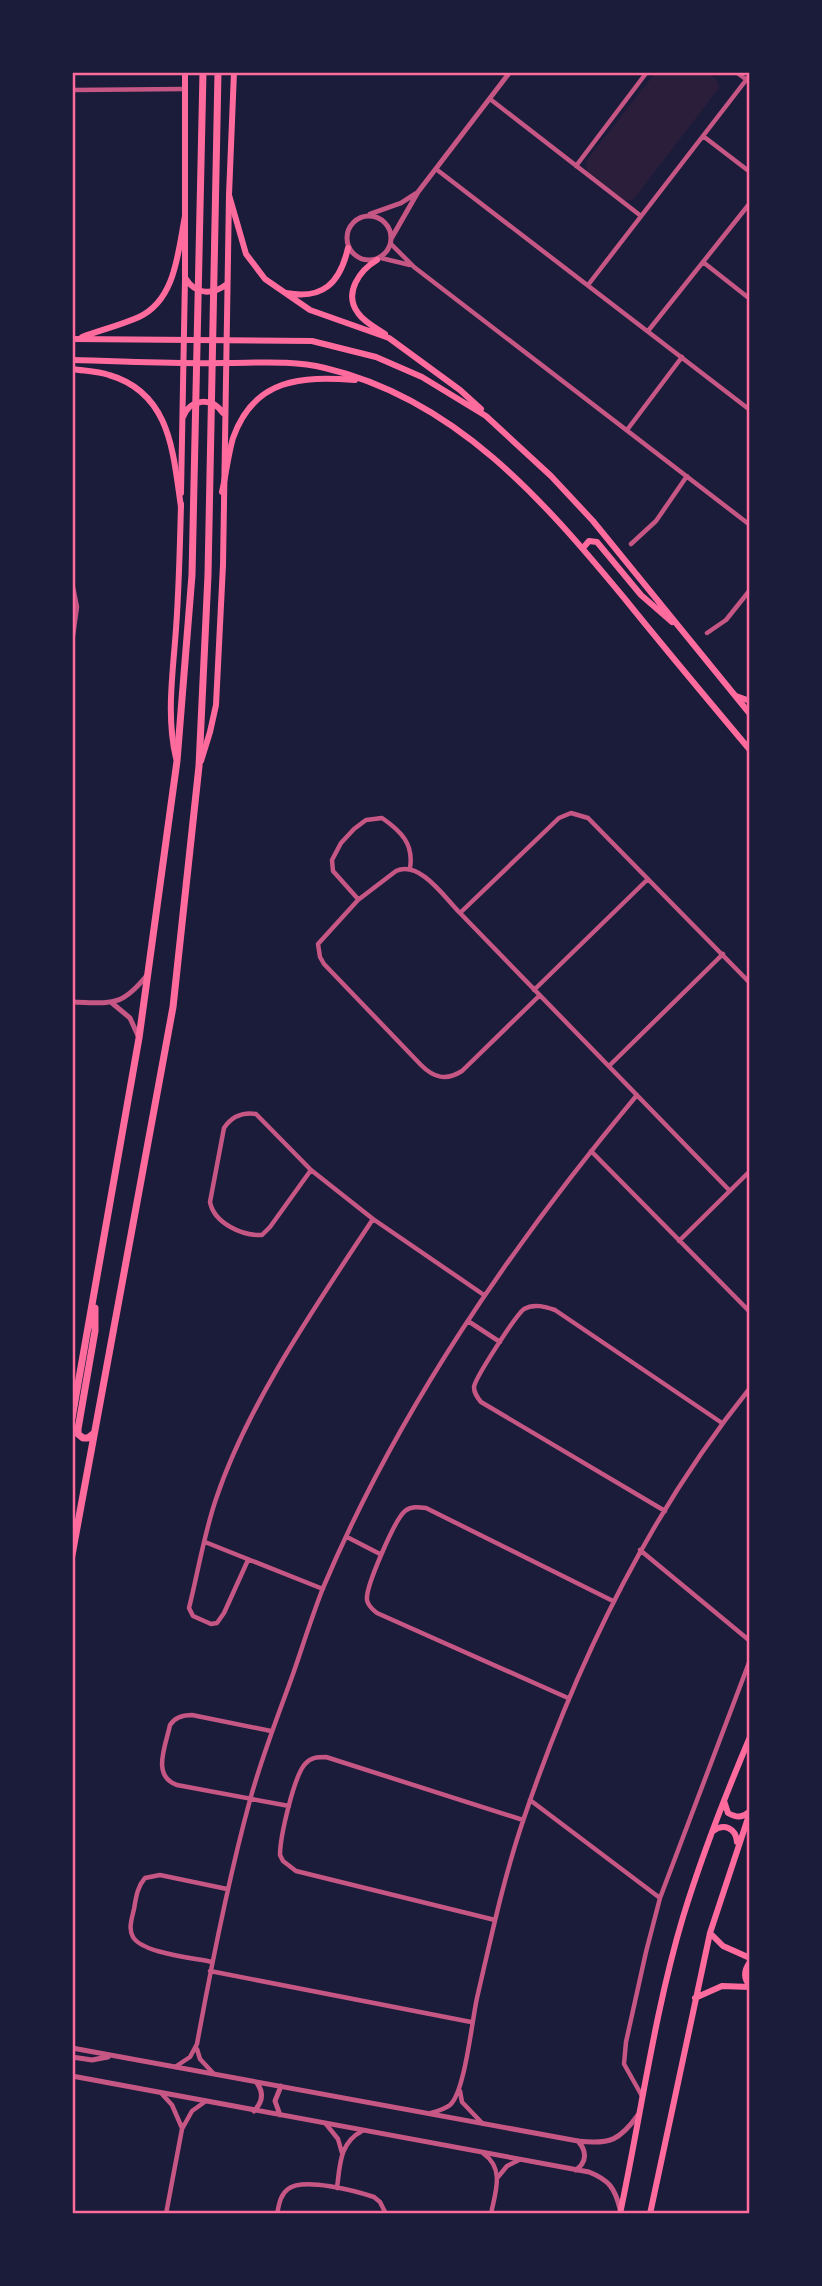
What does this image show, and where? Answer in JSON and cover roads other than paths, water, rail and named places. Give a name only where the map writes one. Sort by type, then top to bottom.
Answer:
[{"type":"highway","points":[[72,1418],[139,1038],[177,761],[192,575],[203,72]]},
{"type":"highway","points":[[72,1555],[173,1007],[199,766],[208,575],[218,72]]},
{"type":"highway","points":[[94,1297],[95,1331],[78,1429],[79,1435],[85,1438],[94,1432]]},
{"type":"main road","points":[[177,761],[171,703],[181,507],[186,216],[185,72]]},
{"type":"main road","points":[[199,766],[216,705],[223,565],[222,492],[234,72]]},
{"type":"main road","points":[[229,195],[250,262],[265,279],[310,310],[389,338]]},
{"type":"main road","points":[[74,339],[140,317],[155,306],[173,276],[186,216]]},
{"type":"main road","points":[[283,292],[306,295],[321,292],[338,276],[345,263],[348,248]]},
{"type":"main road","points":[[379,259],[365,267],[358,276],[353,291],[354,306],[363,319],[460,390],[542,467],[593,521],[750,714]]},
{"type":"main road","points":[[185,278],[190,285],[204,292],[213,292],[227,284]]},
{"type":"main road","points":[[74,339],[312,341],[376,357],[422,377],[486,416]]},
{"type":"main road","points":[[72,360],[281,362],[324,368],[400,394],[439,416],[484,448],[526,485],[583,548],[750,750]]},
{"type":"main road","points":[[72,369],[109,374],[132,384],[149,399],[162,417],[171,441],[181,507]]},
{"type":"main road","points":[[222,492],[233,440],[240,422],[264,395],[283,384],[299,379],[365,380]]},
{"type":"main road","points":[[182,417],[186,410],[199,402],[214,404],[225,415]]},
{"type":"main road","points":[[583,548],[589,541],[597,542],[647,601],[679,626]]},
{"type":"main road","points":[[735,695],[750,701]]},
{"type":"main road","points":[[620,2212],[665,1986],[683,1918],[710,1834],[750,1737]]},
{"type":"main road","points":[[725,1796],[724,1805],[728,1813],[736,1817],[744,1816],[750,1811]]},
{"type":"main road","points":[[650,2214],[710,1933],[750,1811]]},
{"type":"main road","points":[[710,1834],[715,1829],[728,1827],[737,1837],[737,1847]]},
{"type":"main road","points":[[695,1997],[722,1986],[750,1986],[745,1976],[750,1960],[723,1946],[710,1933]]},
{"type":"street","points":[[379,259],[418,192],[510,72]]},
{"type":"street","points":[[576,166],[647,72]]},
{"type":"street","points":[[588,285],[748,78],[736,72]]},
{"type":"street","points":[[74,92],[185,89]]},
{"type":"street","points":[[490,99],[641,216]]},
{"type":"street","points":[[703,136],[750,172]]},
{"type":"street","points":[[436,169],[750,410]]},
{"type":"street","points":[[414,267],[379,259],[360,259],[348,248],[348,230],[355,220],[401,203],[418,192]]},
{"type":"street","points":[[648,331],[750,203]]},
{"type":"street","points":[[363,216],[372,216],[383,221],[391,241],[414,267],[750,525]]},
{"type":"street","points":[[703,262],[750,299]]},
{"type":"street","points":[[627,429],[682,357]]},
{"type":"street","points":[[631,544],[656,521],[687,476]]},
{"type":"street","points":[[72,582],[77,607],[72,643]]},
{"type":"street","points":[[706,633],[726,620],[750,590]]},
{"type":"street","points":[[460,913],[559,818],[570,813],[588,818],[750,983]]},
{"type":"street","points":[[358,900],[333,871],[331,860],[341,843],[366,820],[382,818],[405,839],[412,856],[410,868]]},
{"type":"street","points":[[539,996],[462,1071],[453,1077],[435,1076],[421,1065],[320,957],[318,950],[321,940],[358,900],[396,871],[410,868],[425,878],[460,913],[730,1191]]},
{"type":"street","points":[[534,990],[648,879]]},
{"type":"street","points":[[609,1066],[723,954]]},
{"type":"street","points":[[72,1002],[112,1003],[131,994],[149,972]]},
{"type":"street","points":[[112,1003],[130,1018],[139,1038]]},
{"type":"street","points":[[176,2067],[190,2057],[197,2044],[227,1889],[250,1798],[271,1731],[323,1589],[347,1537],[392,1449],[484,1295],[550,1201],[637,1095]]},
{"type":"street","points":[[311,1170],[262,1236],[240,1232],[221,1220],[211,1208],[224,1128],[238,1115],[256,1114],[311,1170],[373,1219],[484,1295]]},
{"type":"street","points":[[591,1151],[750,1312]]},
{"type":"street","points":[[679,1241],[750,1171]]},
{"type":"street","points":[[248,1560],[221,1619],[211,1624],[193,1616],[189,1608],[216,1499],[245,1429],[326,1291],[373,1219]]},
{"type":"street","points":[[664,1511],[481,1402],[475,1392],[475,1382],[500,1342],[524,1310],[546,1307],[555,1310],[722,1423]]},
{"type":"street","points":[[467,1321],[500,1342]]},
{"type":"street","points":[[483,2124],[462,2102],[460,2087],[471,2022],[495,1920],[530,1800],[568,1698],[640,1550],[722,1423],[750,1388]]},
{"type":"street","points":[[568,1698],[377,1613],[369,1605],[367,1593],[381,1554],[403,1513],[412,1507],[426,1508],[613,1601]]},
{"type":"street","points":[[347,1537],[381,1554]]},
{"type":"street","points":[[205,1542],[323,1589]]},
{"type":"street","points":[[640,1550],[750,1642]]},
{"type":"street","points":[[642,2096],[624,2064],[626,2042],[660,1898],[750,1660]]},
{"type":"street","points":[[271,1731],[192,1714],[178,1718],[170,1725],[161,1766],[166,1779],[177,1785],[289,1806]]},
{"type":"street","points":[[495,1920],[296,1871],[282,1861],[280,1855],[289,1806],[306,1763],[316,1757],[523,1820]]},
{"type":"street","points":[[530,1800],[660,1898]]},
{"type":"street","points":[[212,1962],[148,1948],[132,1936],[131,1925],[139,1888],[145,1878],[160,1875],[227,1889]]},
{"type":"street","points":[[210,1971],[471,2022]]},
{"type":"street","points":[[197,2044],[200,2059],[213,2074]]},
{"type":"street","points":[[72,2048],[593,2143],[615,2140],[638,2115]]},
{"type":"street","points":[[72,2057],[92,2060],[111,2056]]},
{"type":"street","points":[[72,2076],[576,2170],[608,2181],[614,2189],[620,2212]]},
{"type":"street","points":[[254,2111],[262,2096],[255,2081]]},
{"type":"street","points":[[280,2115],[275,2101],[281,2086]]},
{"type":"street","points":[[428,2114],[450,2105],[460,2087]]},
{"type":"street","points":[[160,2093],[173,2105],[182,2129]]},
{"type":"street","points":[[166,2214],[182,2129],[192,2111],[206,2101]]},
{"type":"street","points":[[326,2124],[338,2139],[342,2154]]},
{"type":"street","points":[[337,2189],[342,2154],[348,2142],[362,2132]]},
{"type":"street","points":[[576,2170],[584,2162],[585,2156],[585,2151],[578,2141]]},
{"type":"street","points":[[484,2154],[494,2163],[498,2177],[491,2214]]},
{"type":"street","points":[[498,2177],[507,2166],[519,2160]]},
{"type":"street","points":[[277,2214],[283,2194],[291,2187],[305,2184],[374,2197],[386,2214]]}]
